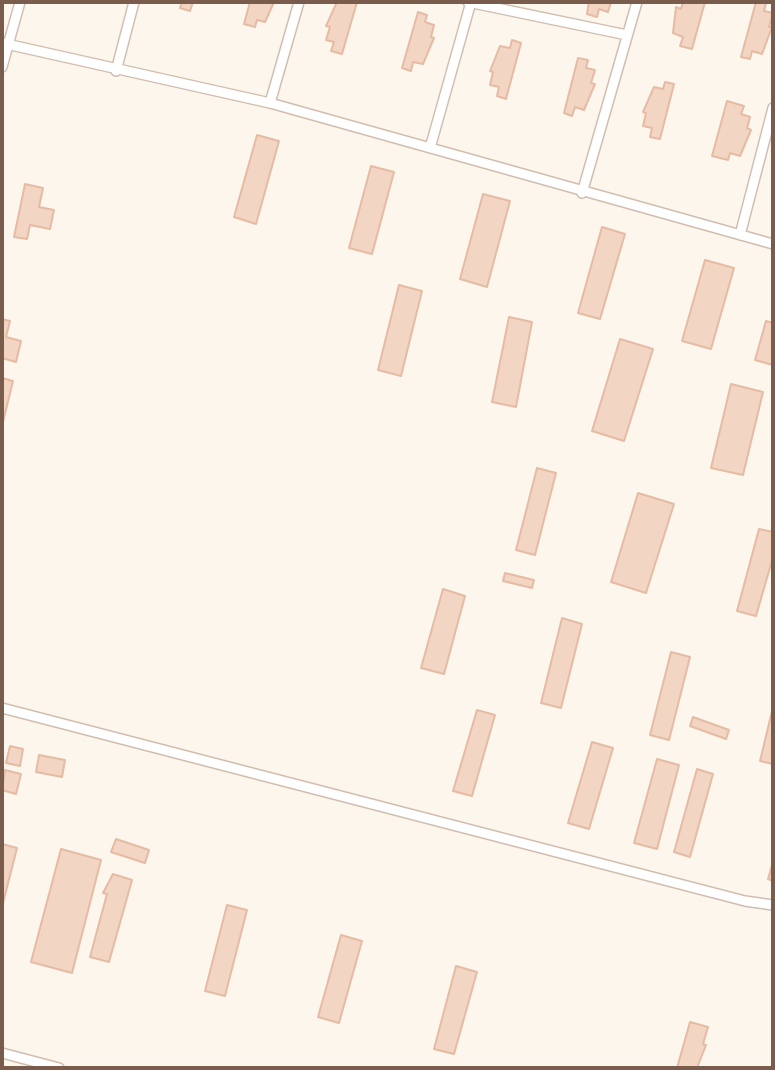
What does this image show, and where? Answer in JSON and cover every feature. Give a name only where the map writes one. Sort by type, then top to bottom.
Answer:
[{"type":"lane","points":[[2,67],[5,44],[20,2]]},
{"type":"lane","points":[[116,71],[134,2]]},
{"type":"lane","points":[[270,103],[299,2]]},
{"type":"lane","points":[[430,149],[470,2],[628,35]]},
{"type":"lane","points":[[582,193],[637,2]]},
{"type":"lane","points":[[5,44],[116,71],[270,103],[582,193],[773,244]]},
{"type":"lane","points":[[740,235],[773,108]]},
{"type":"lane","points":[[2,708],[746,901],[773,905]]},
{"type":"lane","points":[[2,1052],[59,1068]]},
{"type":"building","points":[[182,2],[193,2],[190,11],[180,8]]},
{"type":"building","points":[[250,2],[274,2],[265,22],[257,20],[255,27],[244,24]]},
{"type":"building","points":[[337,2],[357,2],[342,54],[331,51],[334,42],[326,40],[330,27],[326,26]]},
{"type":"building","points":[[589,2],[611,2],[608,12],[599,9],[597,17],[587,14]]},
{"type":"building","points":[[683,2],[705,2],[692,49],[680,46],[683,37],[673,33],[676,7],[681,9]]},
{"type":"building","points":[[756,2],[766,3],[764,11],[773,13],[769,27],[772,27],[762,54],[752,51],[750,59],[741,57]]},
{"type":"building","points":[[418,12],[427,15],[425,22],[434,25],[431,37],[434,38],[423,64],[413,62],[411,71],[402,68]]},
{"type":"building","points":[[512,40],[521,43],[506,99],[497,96],[499,87],[490,85],[493,72],[490,71],[500,46],[510,48]]},
{"type":"building","points":[[578,58],[588,60],[586,68],[595,70],[591,83],[595,84],[584,110],[575,107],[572,116],[564,113]]},
{"type":"building","points":[[665,82],[674,84],[660,139],[650,137],[652,128],[643,126],[646,113],[643,112],[654,87],[663,89]]},
{"type":"building","points":[[727,101],[744,106],[741,114],[750,117],[747,128],[751,130],[740,156],[730,153],[728,160],[712,156]]},
{"type":"building","points":[[257,135],[279,141],[256,224],[234,217]]},
{"type":"building","points":[[371,166],[394,172],[372,254],[349,248]]},
{"type":"building","points":[[25,184],[43,188],[39,207],[54,210],[50,229],[30,225],[27,239],[14,237]]},
{"type":"building","points":[[483,194],[510,201],[487,287],[460,279]]},
{"type":"building","points":[[602,227],[625,234],[600,319],[578,313]]},
{"type":"building","points":[[705,260],[734,268],[711,349],[682,341]]},
{"type":"building","points":[[399,285],[422,291],[401,376],[378,370]]},
{"type":"building","points":[[509,317],[532,322],[516,407],[492,402]]},
{"type":"building","points":[[2,319],[10,321],[6,337],[21,341],[16,362],[2,358]]},
{"type":"building","points":[[766,321],[773,323],[773,365],[755,360]]},
{"type":"building","points":[[620,339],[653,349],[624,441],[592,431]]},
{"type":"building","points":[[2,378],[13,381],[2,426]]},
{"type":"building","points":[[731,384],[763,392],[743,475],[711,468]]},
{"type":"building","points":[[537,468],[556,473],[535,555],[516,550]]},
{"type":"building","points":[[638,493],[674,504],[646,593],[611,582]]},
{"type":"building","points":[[759,529],[773,532],[773,557],[756,616],[737,611]]},
{"type":"building","points":[[505,573],[534,580],[532,588],[503,581]]},
{"type":"building","points":[[443,589],[465,596],[444,674],[421,668]]},
{"type":"building","points":[[562,618],[582,624],[561,708],[541,703]]},
{"type":"building","points":[[671,652],[690,657],[669,740],[650,735]]},
{"type":"building","points":[[773,707],[773,764],[760,761]]},
{"type":"building","points":[[477,710],[495,715],[472,796],[453,791]]},
{"type":"building","points":[[693,717],[729,730],[726,739],[690,726]]},
{"type":"building","points":[[592,742],[613,748],[589,829],[568,823]]},
{"type":"building","points":[[10,746],[23,749],[20,766],[6,763]]},
{"type":"building","points":[[39,755],[65,760],[62,777],[36,772]]},
{"type":"building","points":[[657,759],[679,765],[657,849],[634,843]]},
{"type":"building","points":[[697,769],[713,774],[690,857],[674,852]]},
{"type":"building","points":[[5,770],[21,774],[16,794],[2,790]]},
{"type":"building","points":[[116,839],[149,850],[145,863],[111,852]]},
{"type":"building","points":[[2,844],[17,848],[2,907]]},
{"type":"building","points":[[61,849],[101,860],[72,973],[31,962]]},
{"type":"building","points":[[773,862],[773,881],[768,879]]},
{"type":"building","points":[[113,874],[132,880],[109,962],[90,957],[107,894],[103,893]]},
{"type":"building","points":[[227,905],[247,910],[225,996],[205,991]]},
{"type":"building","points":[[341,935],[362,941],[339,1023],[318,1017]]},
{"type":"building","points":[[456,966],[477,972],[454,1054],[434,1049]]},
{"type":"building","points":[[690,1022],[708,1027],[703,1044],[706,1045],[697,1068],[677,1068]]}]
